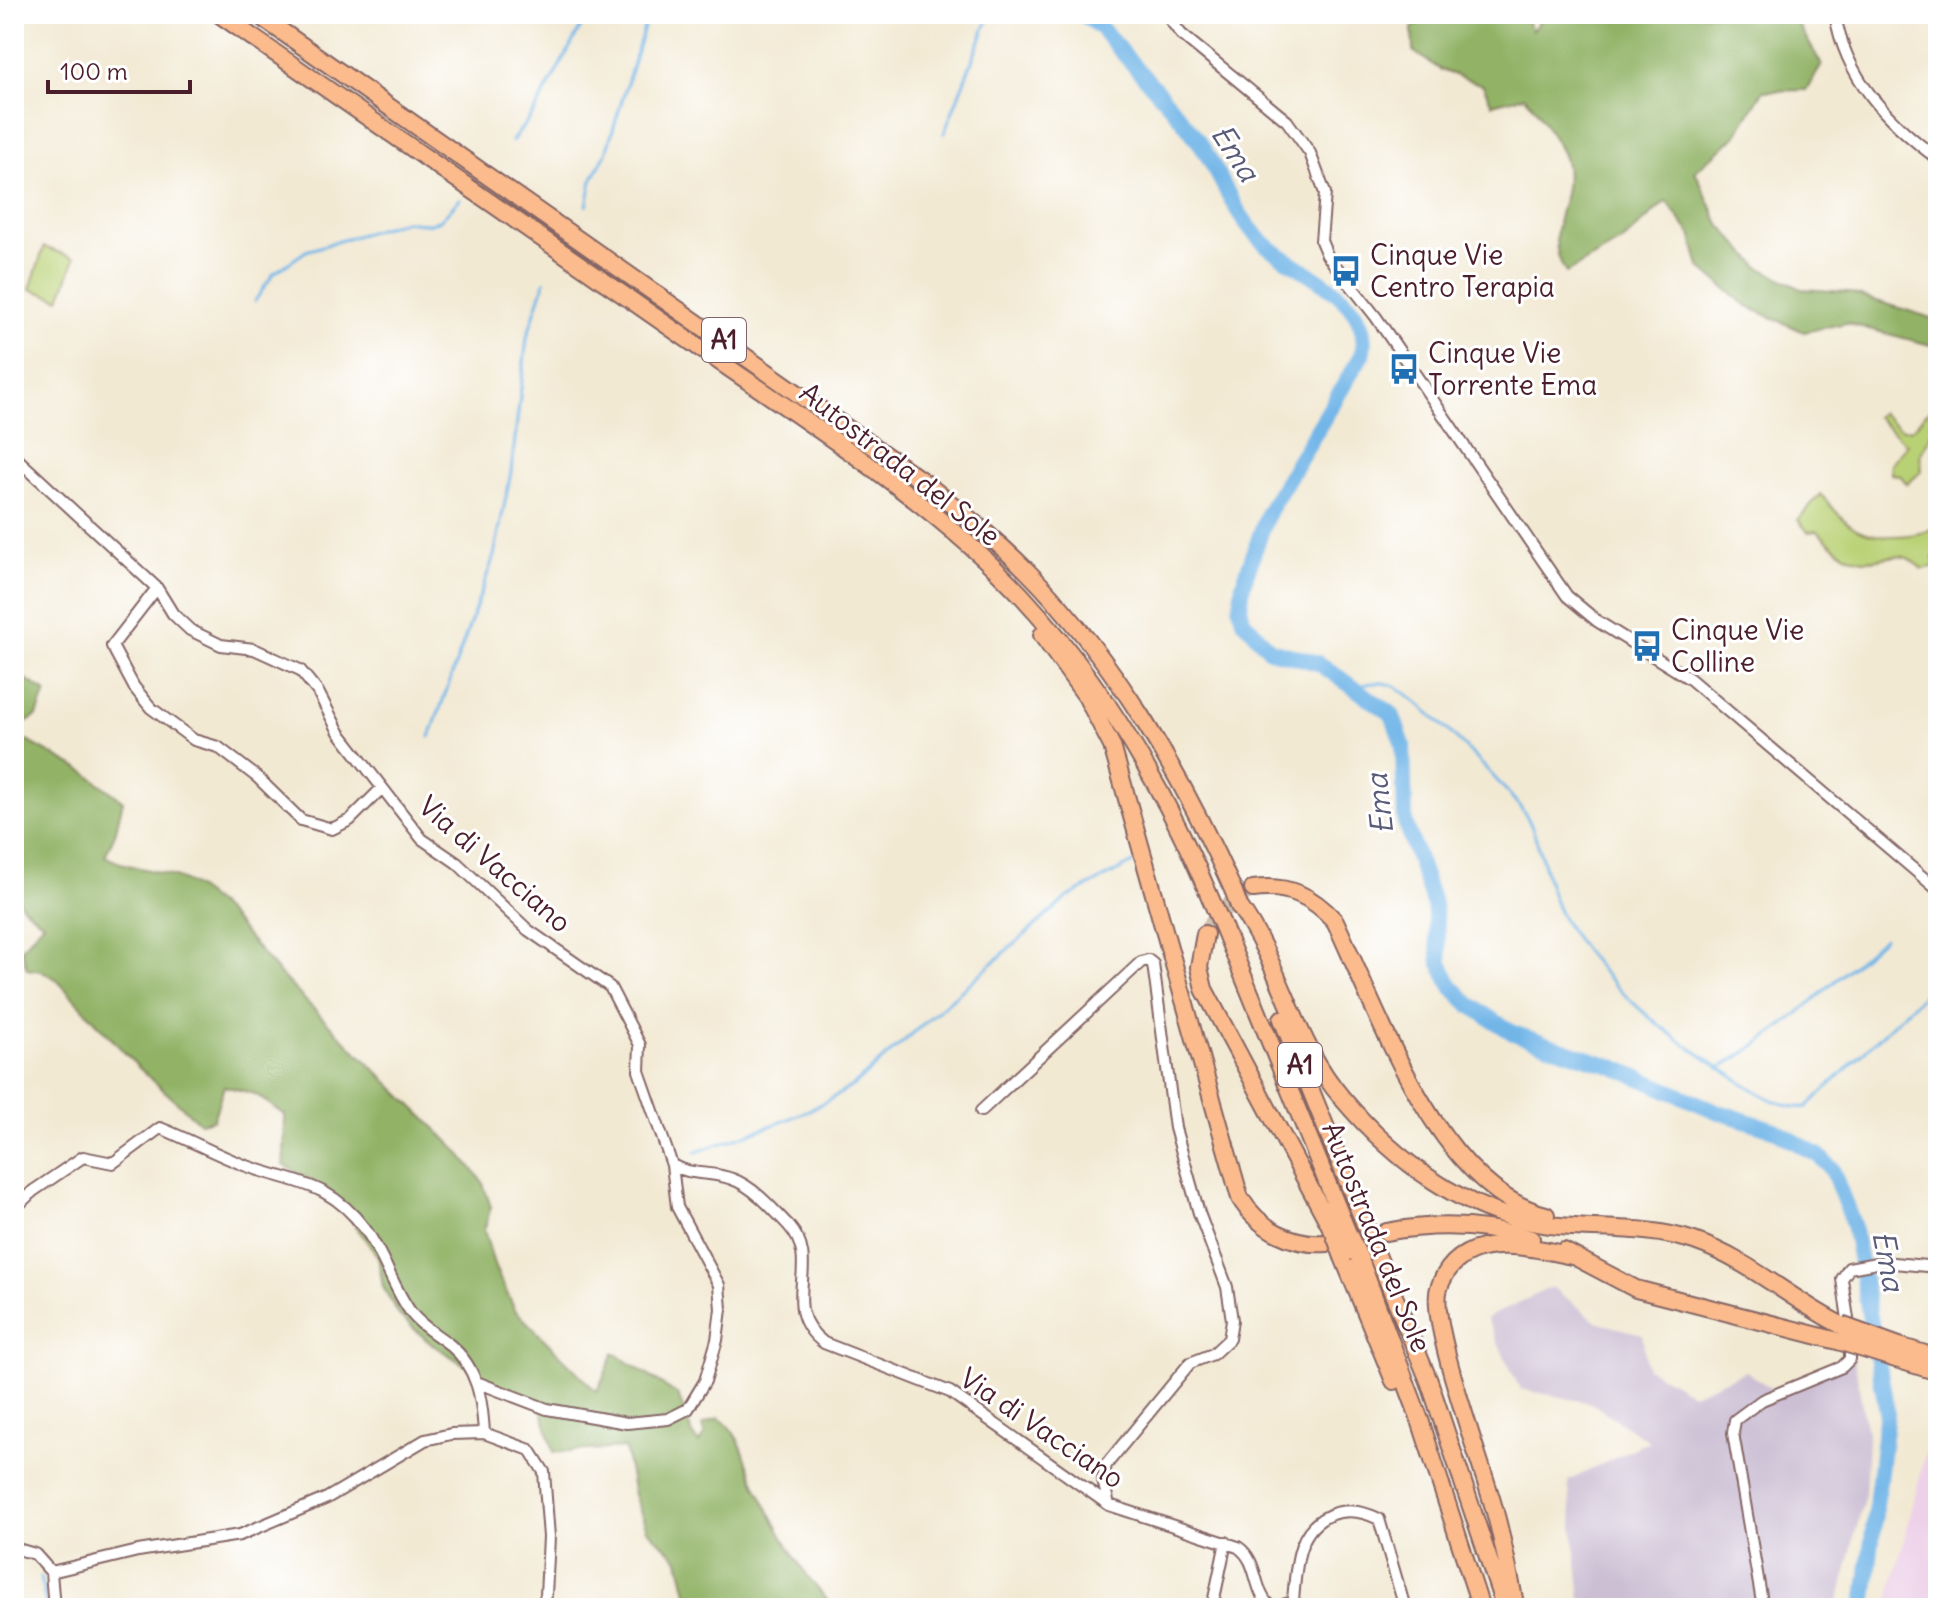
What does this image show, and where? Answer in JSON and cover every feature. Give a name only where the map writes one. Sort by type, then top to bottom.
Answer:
[{"type":"highway","name":"Autostrada del Sole","points":[[219,14],[817,431],[943,524],[982,558],[1055,635],[1117,718],[1172,815],[1218,916],[1336,1236],[1351,1257],[1420,1420],[1481,1608]]},
{"type":"highway","name":"Autostrada del Sole","points":[[257,14],[912,474],[988,535],[1068,616],[1142,717],[1204,827],[1237,899],[1429,1381],[1505,1608]]},
{"type":"highway","points":[[982,558],[1066,667],[1096,712],[1112,746],[1240,1198],[1255,1218],[1276,1233],[1293,1240],[1336,1236],[1207,997],[1199,967],[1205,934]]},
{"type":"highway","points":[[1253,889],[1283,888],[1300,893],[1319,903],[1335,921],[1423,1103],[1453,1146],[1484,1181],[1520,1206],[1598,1228]]},
{"type":"highway","points":[[1237,899],[1253,926],[1308,1051],[1340,1096],[1405,1161],[1495,1213],[1548,1225],[1653,1230],[1694,1241],[1738,1259],[1844,1334]]},
{"type":"highway","points":[[1386,1232],[1441,1225],[1477,1226],[1515,1234],[1572,1256],[1636,1289],[1679,1301],[1844,1334],[1938,1365]]},
{"type":"highway","points":[[1516,1608],[1495,1513],[1440,1330],[1439,1289],[1465,1254],[1488,1246],[1525,1245],[1572,1256]]},
{"type":"highway","points":[[1898,1353],[1918,1352],[1938,1365]]},
{"type":"street","points":[[1166,14],[1181,34],[1287,121],[1310,153],[1325,193],[1321,241],[1327,255],[1376,317],[1567,596],[1597,621],[1690,679],[1938,890]]},
{"type":"street","points":[[1835,14],[1849,63],[1865,89],[1910,138],[1938,159]]},
{"type":"street","name":"Via di Vacciano","points":[[14,456],[157,588],[173,614],[190,630],[221,645],[254,649],[300,670],[318,692],[339,732],[422,839],[457,863],[528,930],[610,987],[640,1045],[639,1071],[672,1165],[677,1207],[719,1285],[721,1309],[717,1340],[705,1381],[688,1409],[668,1419],[627,1423],[547,1409],[479,1383]]},
{"type":"street","points":[[157,588],[112,646],[134,687],[151,708],[194,740],[218,747],[257,777],[301,820],[332,829],[350,820],[382,788]]},
{"type":"street","points":[[981,1111],[1141,962],[1148,960],[1153,964],[1175,1128],[1199,1213],[1227,1287],[1232,1320],[1229,1339],[1213,1354],[1190,1363],[1106,1465],[1103,1480],[1109,1505]]},
{"type":"street","points":[[14,1209],[33,1191],[83,1157],[113,1163],[160,1128],[242,1164],[310,1183],[336,1201],[363,1227],[382,1255],[391,1283],[415,1317],[454,1347],[479,1383],[484,1433]]},
{"type":"street","name":"Via di Vacciano","points":[[672,1165],[681,1171],[732,1179],[757,1196],[792,1229],[804,1254],[799,1303],[811,1333],[824,1343],[950,1392],[1109,1505],[1226,1542],[1248,1554],[1263,1600],[1275,1608],[1293,1601],[1302,1541],[1312,1524],[1337,1512],[1364,1512],[1379,1519],[1389,1544],[1405,1608]]},
{"type":"street","points":[[1763,1608],[1734,1425],[1749,1407],[1842,1367],[1850,1359],[1844,1334],[1843,1274],[1857,1265],[1874,1262],[1938,1267]]},
{"type":"street","points":[[51,1572],[138,1551],[240,1535],[327,1498],[425,1440],[451,1434],[484,1433],[530,1450],[544,1472],[549,1537],[546,1595],[542,1608]]},
{"type":"street","points":[[1212,1608],[1226,1542]]},
{"type":"street","points":[[14,1548],[35,1554],[51,1572],[54,1608]]},
{"type":"shaded area","points":[[1552,1287],[1599,1323],[1642,1334],[1647,1368],[1693,1394],[1746,1371],[1772,1389],[1854,1359],[1868,1439],[1865,1494],[1837,1608],[1582,1608],[1568,1481],[1649,1441],[1591,1403],[1520,1389],[1486,1318]]},
{"type":"shaded area","points":[[1936,1411],[1938,1608],[1887,1608]]},
{"type":"green space","points":[[1434,14],[1523,14],[1532,30],[1546,14],[1792,14],[1822,65],[1806,90],[1763,91],[1735,137],[1695,171],[1719,224],[1759,267],[1801,289],[1848,292],[1938,320],[1938,347],[1846,323],[1804,332],[1746,306],[1700,267],[1691,234],[1666,201],[1624,240],[1566,273],[1556,245],[1567,180],[1565,159],[1560,149],[1524,96],[1492,104],[1483,85],[1441,70],[1413,51],[1412,28]]},
{"type":"green space","points":[[44,247],[75,258],[60,299],[30,289]]},
{"type":"green space","points":[[1938,400],[1938,421],[1920,455],[1922,471],[1907,484],[1900,475],[1891,474],[1891,464],[1907,444],[1876,417],[1881,413],[1901,429],[1912,429]]},
{"type":"green space","points":[[1820,494],[1848,523],[1871,534],[1907,535],[1938,525],[1938,551],[1933,558],[1936,566],[1922,569],[1902,556],[1858,559],[1838,550],[1817,531],[1808,532],[1798,520]]},
{"type":"green space","points":[[16,673],[46,692],[37,716],[19,727],[18,736],[85,772],[123,801],[115,834],[105,856],[180,879],[215,902],[298,993],[458,1151],[482,1181],[491,1207],[484,1230],[495,1268],[515,1310],[597,1392],[614,1353],[678,1395],[693,1436],[699,1443],[705,1434],[702,1425],[719,1418],[727,1425],[739,1441],[757,1487],[791,1551],[811,1581],[835,1608],[691,1608],[679,1560],[647,1529],[634,1495],[625,1448],[554,1452],[540,1403],[493,1383],[430,1343],[399,1315],[383,1287],[378,1257],[331,1192],[284,1165],[285,1115],[255,1094],[224,1086],[213,1120],[200,1123],[138,1067],[56,979],[42,971],[27,969],[21,949],[43,923],[21,904],[13,878],[18,837],[14,835]]},
{"type":"waterway","points":[[512,141],[535,111],[588,14]]},
{"type":"waterway","points":[[587,206],[592,180],[606,153],[648,14]]},
{"type":"waterway","points":[[944,134],[990,14]]},
{"type":"waterway","name":"Ema","points":[[1083,14],[1101,28],[1190,130],[1209,157],[1244,221],[1264,243],[1331,288],[1357,317],[1363,335],[1362,355],[1268,512],[1243,584],[1240,607],[1243,620],[1270,650],[1318,663],[1392,714],[1403,745],[1405,822],[1434,905],[1440,963],[1452,987],[1470,1005],[1513,1033],[1614,1067],[1716,1111],[1775,1130],[1819,1156],[1832,1169],[1853,1224],[1887,1411],[1864,1608]]},
{"type":"waterway","points":[[255,301],[273,274],[306,251],[405,221],[430,224],[440,220],[460,199]]},
{"type":"waterway","points":[[430,737],[494,556],[511,472],[527,337],[545,281]]},
{"type":"waterway","points":[[1350,688],[1376,683],[1392,685],[1422,707],[1466,748],[1507,791],[1529,821],[1561,916],[1603,972],[1659,1025],[1764,1096],[1786,1105],[1807,1107],[1925,993]]},
{"type":"waterway","points":[[696,1152],[798,1115],[837,1096],[855,1084],[1068,897],[1133,863]]},
{"type":"waterway","points":[[1719,1068],[1785,1024],[1884,938]]},
{"type":"waterway","points":[[40,1577],[47,1608]]},
{"type":"tunnel","points":[[1205,934],[1226,908],[1253,889]]},
{"type":"place","name":"Cinque Vie Centro Terapia","points":[[1346,271]]},
{"type":"place","name":"Cinque Vie Torrente Ema","points":[[1404,369]]},
{"type":"place","name":"Cinque Vie Colline","points":[[1647,646]]}]
